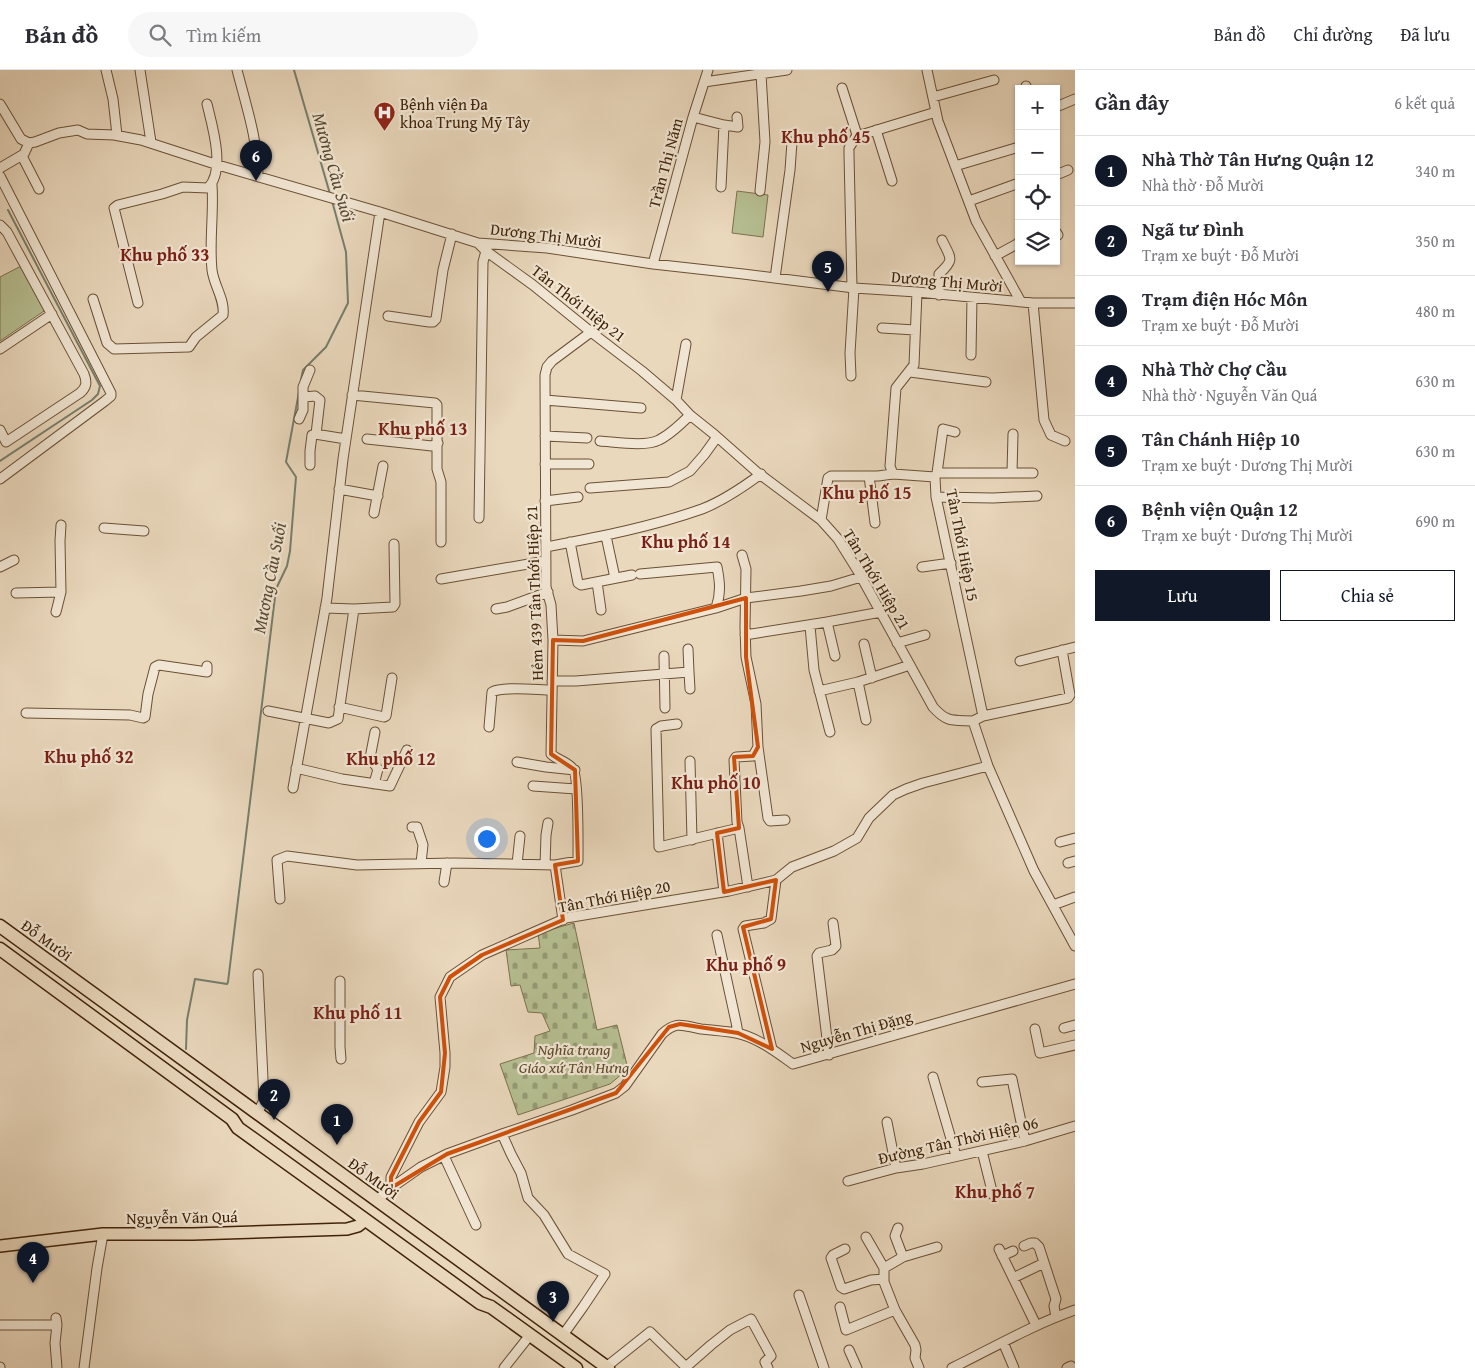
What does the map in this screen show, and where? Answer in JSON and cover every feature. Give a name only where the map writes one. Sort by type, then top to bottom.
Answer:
[{"type":"highway","name":"Đỗ Mười","points":[[0,926],[376,1202],[491,1289],[495,1297],[603,1368]]},
{"type":"highway","name":"Đỗ Mười","points":[[0,935],[240,1111],[251,1114],[563,1335],[603,1368]]},
{"type":"highway","points":[[0,949],[232,1119],[238,1128],[364,1221]]},
{"type":"highway","points":[[0,957],[254,1144],[480,1303],[491,1307],[562,1368]]},
{"type":"highway","points":[[528,1338],[576,1368]]},
{"type":"main road","name":"Nguyễn Văn Quá","points":[[0,1246],[103,1234],[193,1234],[338,1230],[354,1228],[364,1221]]},
{"type":"street","points":[[106,70],[113,99],[117,135]]},
{"type":"street","points":[[140,70],[151,142]]},
{"type":"street","points":[[237,70],[254,141],[258,176]]},
{"type":"street","name":"Trần Thị Năm","points":[[653,264],[693,117],[708,70]]},
{"type":"street","points":[[704,82],[787,70]]},
{"type":"street","points":[[927,70],[938,121],[976,220],[1021,302]]},
{"type":"street","points":[[760,191],[765,142],[762,74]]},
{"type":"street","points":[[933,97],[994,80]]},
{"type":"street","points":[[842,88],[857,135],[849,154],[853,288],[850,376]]},
{"type":"street","points":[[1060,105],[1075,99]]},
{"type":"street","points":[[0,104],[21,139],[29,143],[26,152],[22,156],[0,168]]},
{"type":"street","points":[[93,299],[106,343],[114,349],[189,347],[196,337],[223,315],[224,308],[212,272],[212,185],[218,165],[217,150],[207,104]]},
{"type":"street","points":[[857,135],[936,112]]},
{"type":"street","points":[[693,117],[738,127],[737,118]]},
{"type":"street","points":[[721,187],[724,125]]},
{"type":"street","name":"Dương Thị Mười","points":[[29,143],[60,133],[78,130],[88,134],[117,135],[151,142],[218,165],[380,212],[478,243],[547,248],[653,264],[853,288],[1033,303],[1075,303]]},
{"type":"street","points":[[876,130],[892,181]]},
{"type":"street","points":[[775,278],[792,142]]},
{"type":"street","points":[[955,166],[1015,148]]},
{"type":"street","points":[[22,156],[39,190]]},
{"type":"street","points":[[1060,173],[1068,170]]},
{"type":"street","points":[[0,176],[111,395],[0,479]]},
{"type":"street","points":[[969,201],[1015,184]]},
{"type":"street","points":[[138,303],[114,208],[118,205],[184,187],[208,188],[212,185]]},
{"type":"street","points":[[293,788],[325,608],[352,395],[380,212]]},
{"type":"street","points":[[0,430],[6,442],[80,393],[85,387],[86,380],[7,232],[1,226]]},
{"type":"street","points":[[388,316],[430,322],[436,319],[443,270],[452,234]]},
{"type":"street","points":[[939,295],[939,274],[950,264],[950,259],[942,240]]},
{"type":"street","name":"Tân Thới Hiệp 21","points":[[478,243],[642,371],[676,400],[690,415],[761,474],[821,520],[838,538],[933,707],[942,716],[951,720],[973,721]]},
{"type":"street","points":[[995,256],[1015,244]]},
{"type":"street","points":[[479,518],[482,291],[483,262],[486,251]]},
{"type":"street","points":[[893,474],[890,466],[896,388],[914,365],[917,292]]},
{"type":"street","points":[[971,355],[972,298]]},
{"type":"street","points":[[1033,303],[1044,420],[1050,435],[1065,441]]},
{"type":"street","points":[[0,349],[52,314]]},
{"type":"street","points":[[882,328],[916,330]]},
{"type":"street","name":"Hẻm 439 Tân Thới Hiệp 21","points":[[574,770],[568,764],[550,754],[553,640],[552,605],[546,587],[545,375],[547,367],[552,361],[591,332]]},
{"type":"street","points":[[676,400],[686,344]]},
{"type":"street","points":[[299,419],[303,410],[304,388],[310,370]]},
{"type":"street","points":[[910,372],[986,382]]},
{"type":"street","points":[[352,395],[437,404],[437,469],[441,482],[441,542]]},
{"type":"street","points":[[304,397],[315,396],[320,400],[316,434]]},
{"type":"street","points":[[545,400],[641,408]]},
{"type":"street","points":[[600,441],[645,443],[658,441],[672,432],[690,415]]},
{"type":"street","points":[[955,432],[943,429],[936,475],[1032,472]]},
{"type":"street","points":[[1012,472],[1013,434]]},
{"type":"street","points":[[310,464],[312,435],[346,439]]},
{"type":"street","points":[[545,436],[587,438]]},
{"type":"street","points":[[0,448],[23,437]]},
{"type":"street","points":[[590,488],[669,482],[690,471],[717,437]]},
{"type":"street","points":[[367,440],[432,446],[438,443]]},
{"type":"street","points":[[545,464],[589,464]]},
{"type":"street","points":[[374,513],[384,466]]},
{"type":"street","points":[[546,547],[606,536],[703,509],[739,490],[761,474]]},
{"type":"street","name":"Tân Thới Hiệp 15","points":[[821,520],[828,478],[831,476],[936,475],[936,497],[983,716]]},
{"type":"street","points":[[869,476],[875,523]]},
{"type":"street","points":[[339,489],[378,496]]},
{"type":"street","points":[[936,497],[993,498],[1037,496]]},
{"type":"street","points":[[545,501],[578,497]]},
{"type":"street","points":[[56,612],[61,592],[61,525]]},
{"type":"street","points":[[104,528],[144,531]]},
{"type":"street","points":[[606,536],[615,578]]},
{"type":"street","points":[[570,542],[578,583],[581,584],[636,575],[717,567],[721,584],[716,608]]},
{"type":"street","points":[[325,608],[393,607],[395,604],[394,544]]},
{"type":"street","points":[[742,554],[746,569],[746,657],[756,704],[758,746],[768,818],[770,821],[785,820]]},
{"type":"street","points":[[0,567],[14,560]]},
{"type":"street","points":[[441,579],[546,561]]},
{"type":"street","points":[[922,567],[951,563]]},
{"type":"street","points":[[553,640],[583,641],[716,608],[746,598],[824,588],[861,577]]},
{"type":"street","points":[[597,582],[601,610]]},
{"type":"street","points":[[16,593],[61,592]]},
{"type":"street","points":[[496,609],[507,607],[548,592]]},
{"type":"street","points":[[268,711],[329,723],[338,719],[354,609]]},
{"type":"street","points":[[745,635],[810,626],[881,612]]},
{"type":"street","points":[[827,622],[836,656]]},
{"type":"street","points":[[810,626],[814,670],[830,732]]},
{"type":"street","points":[[897,642],[925,635]]},
{"type":"street","points":[[864,644],[872,678]]},
{"type":"street","points":[[1020,661],[1075,647]]},
{"type":"street","points":[[688,649],[690,689]]},
{"type":"street","points":[[1062,650],[1072,696],[983,716],[973,721],[988,766],[1034,871],[1075,946]]},
{"type":"street","points":[[664,656],[665,708]]},
{"type":"street","points":[[26,713],[130,715],[143,718],[145,717],[148,694],[155,667],[159,665],[206,672],[207,666]]},
{"type":"street","points":[[819,691],[858,682],[910,665]]},
{"type":"street","points":[[552,680],[576,681],[689,672]]},
{"type":"street","points":[[339,707],[386,716],[392,678]]},
{"type":"street","points":[[858,682],[866,720]]},
{"type":"street","points":[[489,727],[492,692],[494,690],[552,690]]},
{"type":"street","points":[[677,724],[661,726],[656,729],[659,847],[739,828]]},
{"type":"street","points":[[374,784],[378,769],[370,758],[375,732]]},
{"type":"street","points":[[748,886],[737,822],[734,760],[736,757],[753,756],[758,746]]},
{"type":"street","points":[[296,768],[342,779],[390,786],[407,750]]},
{"type":"street","points":[[690,761],[692,840]]},
{"type":"street","points":[[280,899],[277,860],[287,856],[357,865],[447,863],[555,865],[578,861],[578,822],[574,770],[518,762]]},
{"type":"street","name":"Tân Thới Hiệp 20","points":[[391,1188],[391,1177],[418,1122],[441,1092],[445,1054],[440,996],[450,977],[482,955],[563,920],[724,892],[776,880],[792,867],[834,851],[857,838],[870,818],[893,795],[923,783],[988,766]]},
{"type":"street","points":[[533,786],[576,789]]},
{"type":"street","points":[[545,865],[548,823]]},
{"type":"street","points":[[412,827],[417,828],[423,845],[422,864]]},
{"type":"street","points":[[717,833],[724,892]]},
{"type":"street","points":[[517,864],[520,836]]},
{"type":"street","points":[[1060,842],[1075,838]]},
{"type":"street","points":[[444,882],[447,863]]},
{"type":"street","points":[[555,865],[563,920]]},
{"type":"street","points":[[772,1049],[743,929],[744,926],[764,923],[772,919],[776,880]]},
{"type":"street","points":[[1053,905],[1075,897]]},
{"type":"street","points":[[829,1054],[817,956],[819,953],[832,950],[836,946],[833,923]]},
{"type":"street","points":[[717,935],[738,1033]]},
{"type":"street","points":[[257,1114],[264,1100],[258,974]]},
{"type":"street","points":[[340,981],[341,1059]]},
{"type":"street","name":"Nguyễn Thị Đặng","points":[[376,1202],[391,1188],[421,1167],[444,1156],[616,1093],[625,1086],[669,1027],[680,1024],[738,1033],[766,1045],[793,1064],[1075,984]]},
{"type":"street","points":[[1064,1028],[1075,1026]]},
{"type":"street","points":[[1035,1029],[1040,1053],[1075,1045]]},
{"type":"street","points":[[933,1077],[956,1156]]},
{"type":"street","points":[[982,1082],[1012,1078],[1024,1141]]},
{"type":"street","points":[[887,1122],[896,1168]]},
{"type":"street","name":"Đường Tân Thời Hiệp 06","points":[[848,1181],[896,1168],[923,1164],[1024,1141],[1075,1126]]},
{"type":"street","points":[[502,1134],[521,1173],[528,1198],[544,1215],[568,1254],[605,1274],[563,1335]]},
{"type":"street","points":[[982,1151],[993,1195]]},
{"type":"street","points":[[444,1156],[476,1226]]},
{"type":"street","points":[[898,1228],[895,1236],[903,1257]]},
{"type":"street","points":[[84,1368],[103,1234]]},
{"type":"street","points":[[866,1236],[884,1268],[884,1279],[895,1310],[915,1345],[919,1368]]},
{"type":"street","points":[[1024,1246],[1036,1243],[1039,1247],[1056,1299],[1054,1306],[1056,1317]]},
{"type":"street","points":[[884,1268],[903,1257],[937,1247]]},
{"type":"street","points":[[845,1249],[831,1258],[841,1287],[844,1289],[871,1280],[884,1279]]},
{"type":"street","points":[[1013,1251],[1001,1252],[1036,1325]]},
{"type":"street","points":[[1013,1278],[1044,1263]]},
{"type":"street","points":[[799,1295],[824,1368]]},
{"type":"street","points":[[840,1307],[846,1330],[895,1310]]},
{"type":"street","points":[[952,1368],[1036,1325],[1075,1310]]},
{"type":"street","points":[[603,1368],[650,1332],[686,1367],[730,1330],[751,1319],[771,1356],[765,1362],[768,1368]]},
{"type":"street","points":[[0,1325],[57,1322],[55,1343],[57,1368]]},
{"type":"street","points":[[504,1368],[528,1338]]},
{"type":"street","points":[[1003,1342],[1014,1368]]},
{"type":"street","points":[[849,1350],[857,1368]]},
{"type":"highlighted area","points":[[746,598],[746,657],[758,747],[753,756],[734,757],[739,828],[717,833],[724,892],[776,880],[771,919],[743,927],[772,1049],[738,1033],[680,1024],[669,1027],[616,1093],[447,1154],[391,1188],[391,1177],[419,1122],[441,1092],[445,1053],[440,997],[450,977],[482,955],[563,920],[555,865],[578,861],[575,770],[551,754],[553,640],[583,641]]},
{"type":"green space","points":[[737,191],[768,195],[763,237],[732,233]]},
{"type":"green space","points":[[21,266],[44,311],[0,341],[0,277]]},
{"type":"green space","name":"Nghĩa trang Giáo xứ Tân Hưng","points":[[574,923],[597,1030],[617,1025],[628,1069],[610,1084],[518,1115],[500,1064],[534,1053],[535,1036],[550,1031],[542,1013],[528,1012],[520,985],[511,986],[506,950],[540,948],[538,933]]},
{"type":"waterway","name":"Mương Cầu Suối","points":[[294,70],[330,194]]},
{"type":"waterway","name":"Mương Cầu Suối","points":[[301,380],[303,370],[326,347],[348,303],[346,252],[332,201]]},
{"type":"waterway","points":[[0,461],[92,400],[98,394],[100,386],[8,210]]},
{"type":"waterway","name":"Mương Cầu Suối","points":[[186,1049],[187,1020],[195,979],[227,984],[228,982],[276,589],[287,566],[290,551],[296,477],[286,462],[299,392]]},
{"type":"place","name":"Bệnh viện Đa khoa Trung Mỹ Tây","points":[[384,132]]},
{"type":"place","name":"Bệnh viện Quận 12","points":[[256,181]]},
{"type":"place","name":"Tân Chánh Hiệp 10","points":[[828,292]]},
{"type":"place","name":"Ngã tư Đình","points":[[274,1120]]},
{"type":"place","name":"Nhà Thờ Tân Hưng Quận 12","points":[[337,1145]]},
{"type":"place","name":"Nhà Thờ Chợ Cầu","points":[[33,1283]]},
{"type":"place","name":"Trạm điện Hóc Môn","points":[[553,1322]]},
{"type":"district","name":"Khu phố 45","points":[[826,136]]},
{"type":"district","name":"Khu phố 33","points":[[165,254]]},
{"type":"district","name":"Khu phố 13","points":[[423,428]]},
{"type":"district","name":"Khu phố 15","points":[[867,492]]},
{"type":"district","name":"Khu phố 14","points":[[686,541]]},
{"type":"district","name":"Khu phố 32","points":[[89,756]]},
{"type":"district","name":"Khu phố 12","points":[[391,758]]},
{"type":"district","name":"Khu phố 10","points":[[716,782]]},
{"type":"district","name":"Khu phố 9","points":[[746,964]]},
{"type":"district","name":"Khu phố 11","points":[[358,1012]]},
{"type":"district","name":"Khu phố 7","points":[[995,1191]]}]
